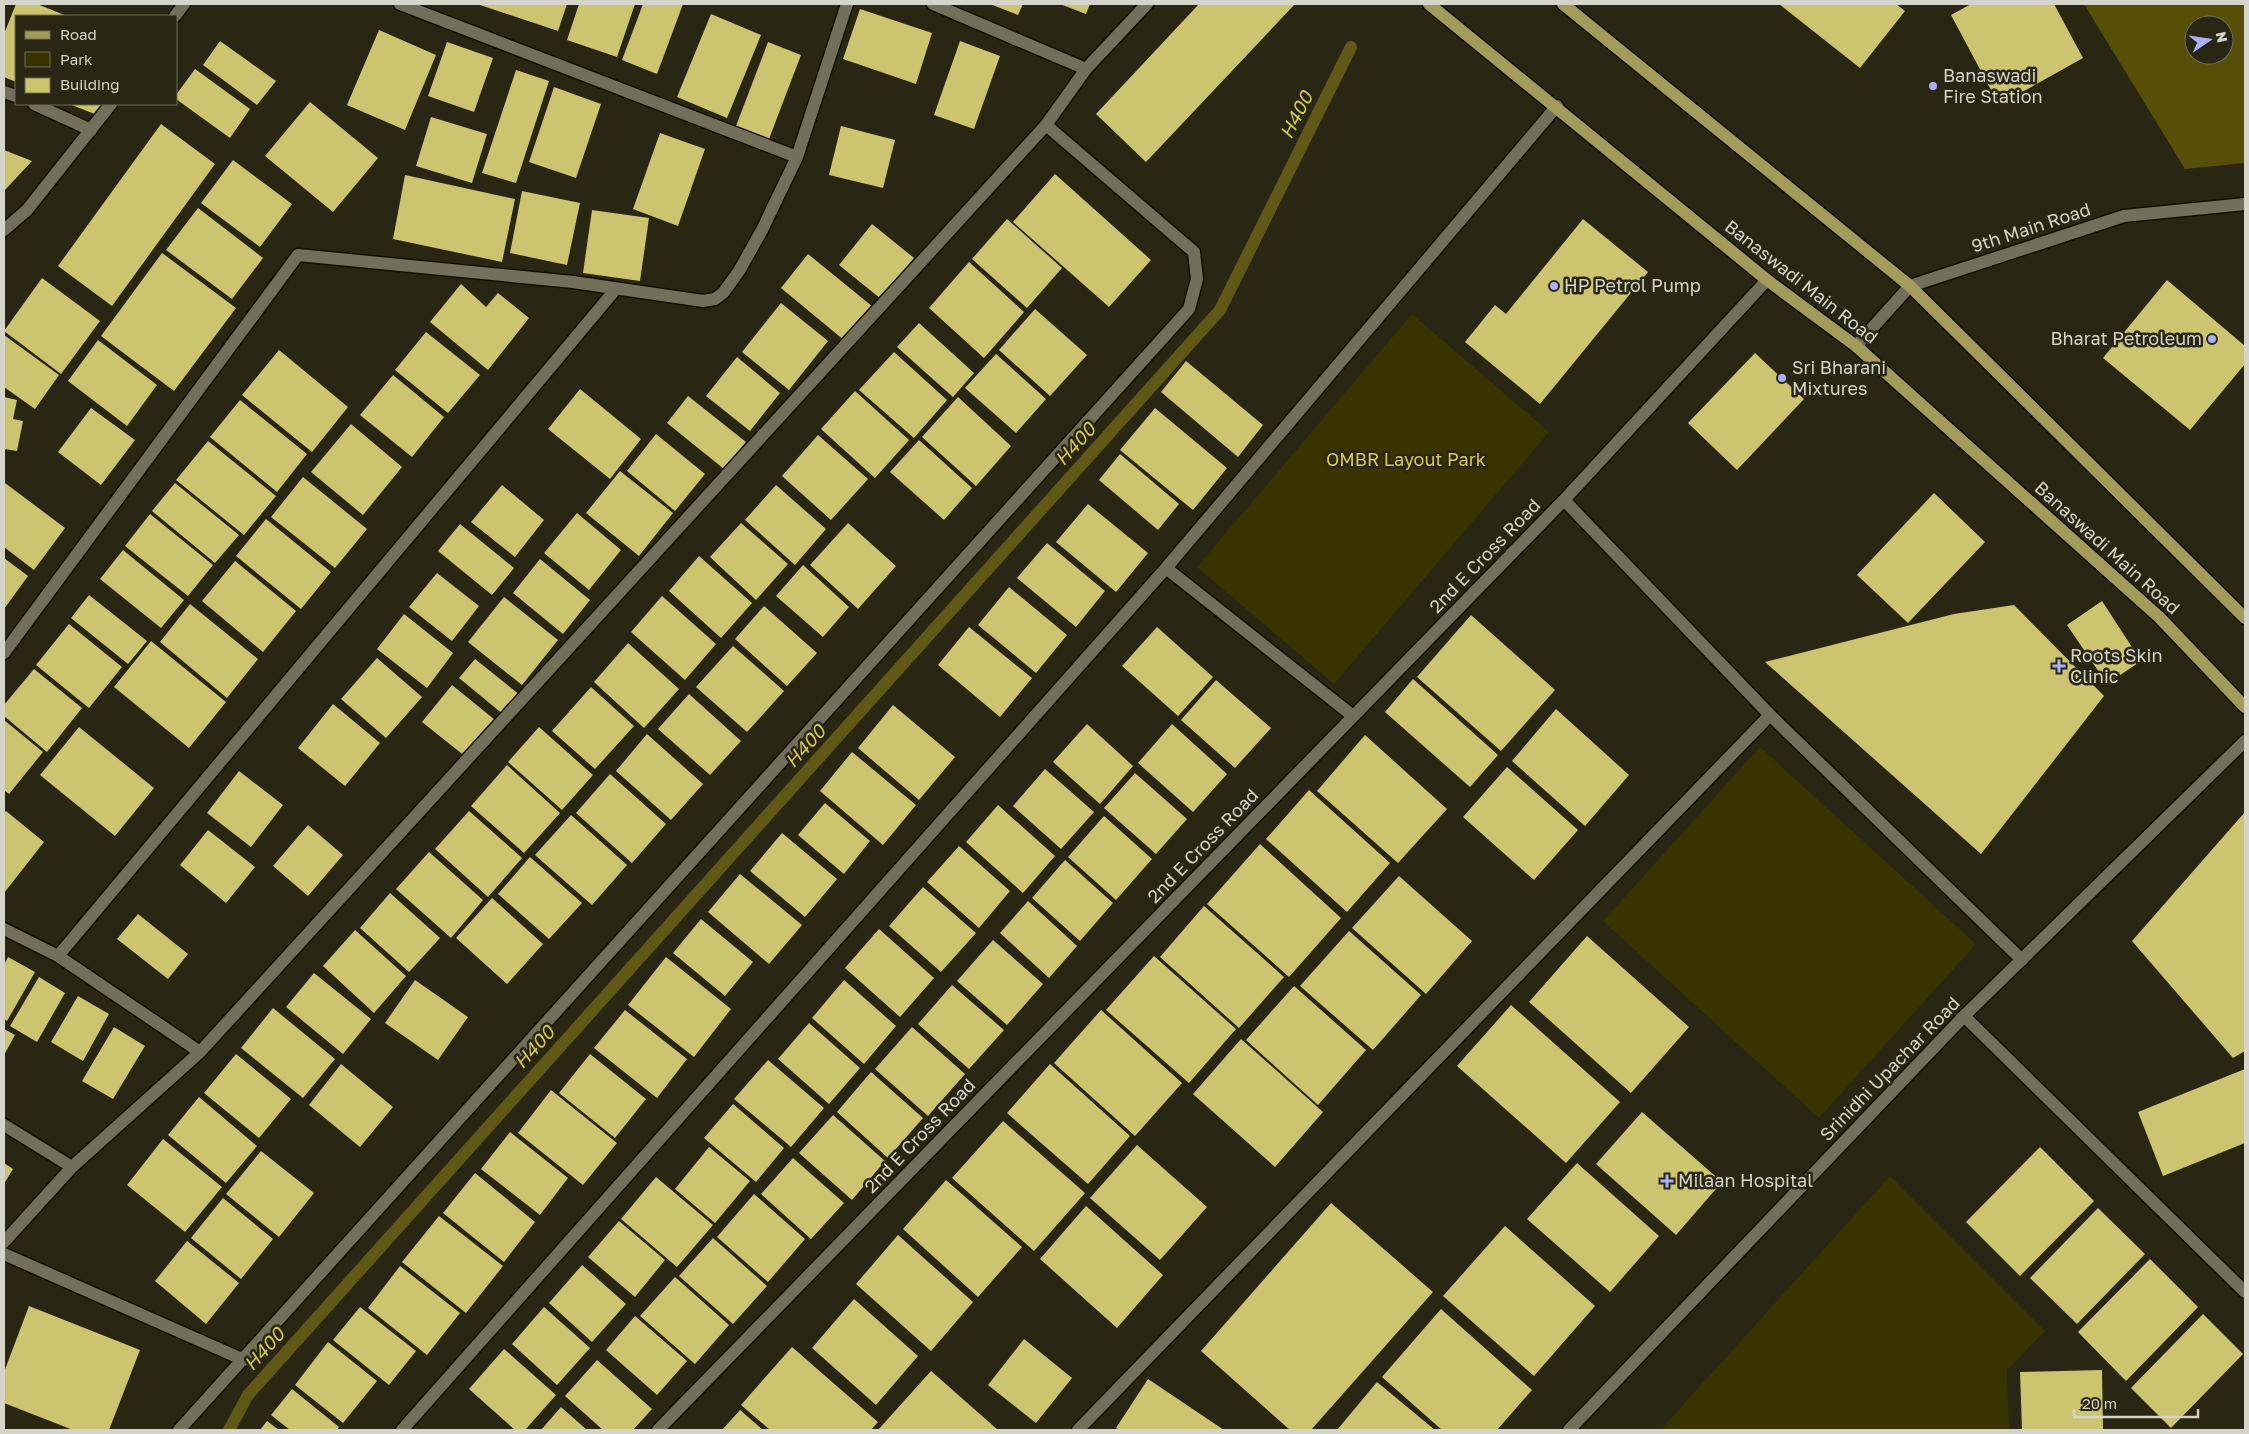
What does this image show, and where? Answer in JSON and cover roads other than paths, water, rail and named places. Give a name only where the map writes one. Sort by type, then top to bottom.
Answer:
[{"type":"main road","name":"Banaswadi Main Road","points":[[1429,4],[1557,106],[1767,280],[1856,346],[2159,617],[2245,707]]},
{"type":"main road","points":[[1563,4],[1910,286],[2245,618]]},
{"type":"street","points":[[175,15],[184,4]]},
{"type":"street","points":[[400,4],[797,157]]},
{"type":"street","points":[[4,653],[298,255],[573,282],[615,290],[703,301],[718,296],[739,271],[762,230],[797,157],[847,4]]},
{"type":"street","points":[[933,4],[1086,69]]},
{"type":"street","points":[[4,1242],[72,1167],[200,1052],[1046,126],[1086,69],[1147,4]]},
{"type":"street","points":[[36,105],[91,130]]},
{"type":"street","points":[[4,230],[27,210],[109,105]]},
{"type":"street","points":[[402,1430],[1166,568],[1557,106]]},
{"type":"street","points":[[179,1430],[1189,309],[1197,279],[1194,252],[1046,126]]},
{"type":"street","name":"9th Main Road","points":[[1856,346],[1910,286],[2124,216],[2245,204]]},
{"type":"street","name":"2nd E Cross Road","points":[[658,1430],[1564,500],[1767,280]]},
{"type":"street","points":[[58,956],[615,290]]},
{"type":"street","points":[[1564,500],[1770,715],[2022,960]]},
{"type":"street","points":[[1166,568],[1353,716]]},
{"type":"street","points":[[1078,1430],[1770,715]]},
{"type":"street","name":"Srinidhi Upachar Road","points":[[1569,1430],[1964,1016],[2245,741]]},
{"type":"street","points":[[4,929],[58,956],[200,1052]]},
{"type":"street","points":[[1964,1016],[2245,1292]]},
{"type":"street","points":[[4,1126],[72,1167]]},
{"type":"street","points":[[4,1254],[244,1360]]},
{"type":"waterway","name":"H400","points":[[229,1430],[248,1395],[1220,310],[1351,47]]},
{"type":"place","name":"Banaswadi Fire Station","points":[[1933,86]]},
{"type":"place","name":"HP Petrol Pump","points":[[1554,286]]},
{"type":"place","name":"Bharat Petroleum","points":[[2212,339]]},
{"type":"place","name":"Sri Bharani Mixtures","points":[[1782,378]]},
{"type":"place","name":"Roots Skin Clinic","points":[[2059,666]]},
{"type":"place","name":"Milaan Hospital","points":[[1667,1181]]},
{"type":"park label","name":"OMBR Layout Park","points":[[1406,460]]}]
